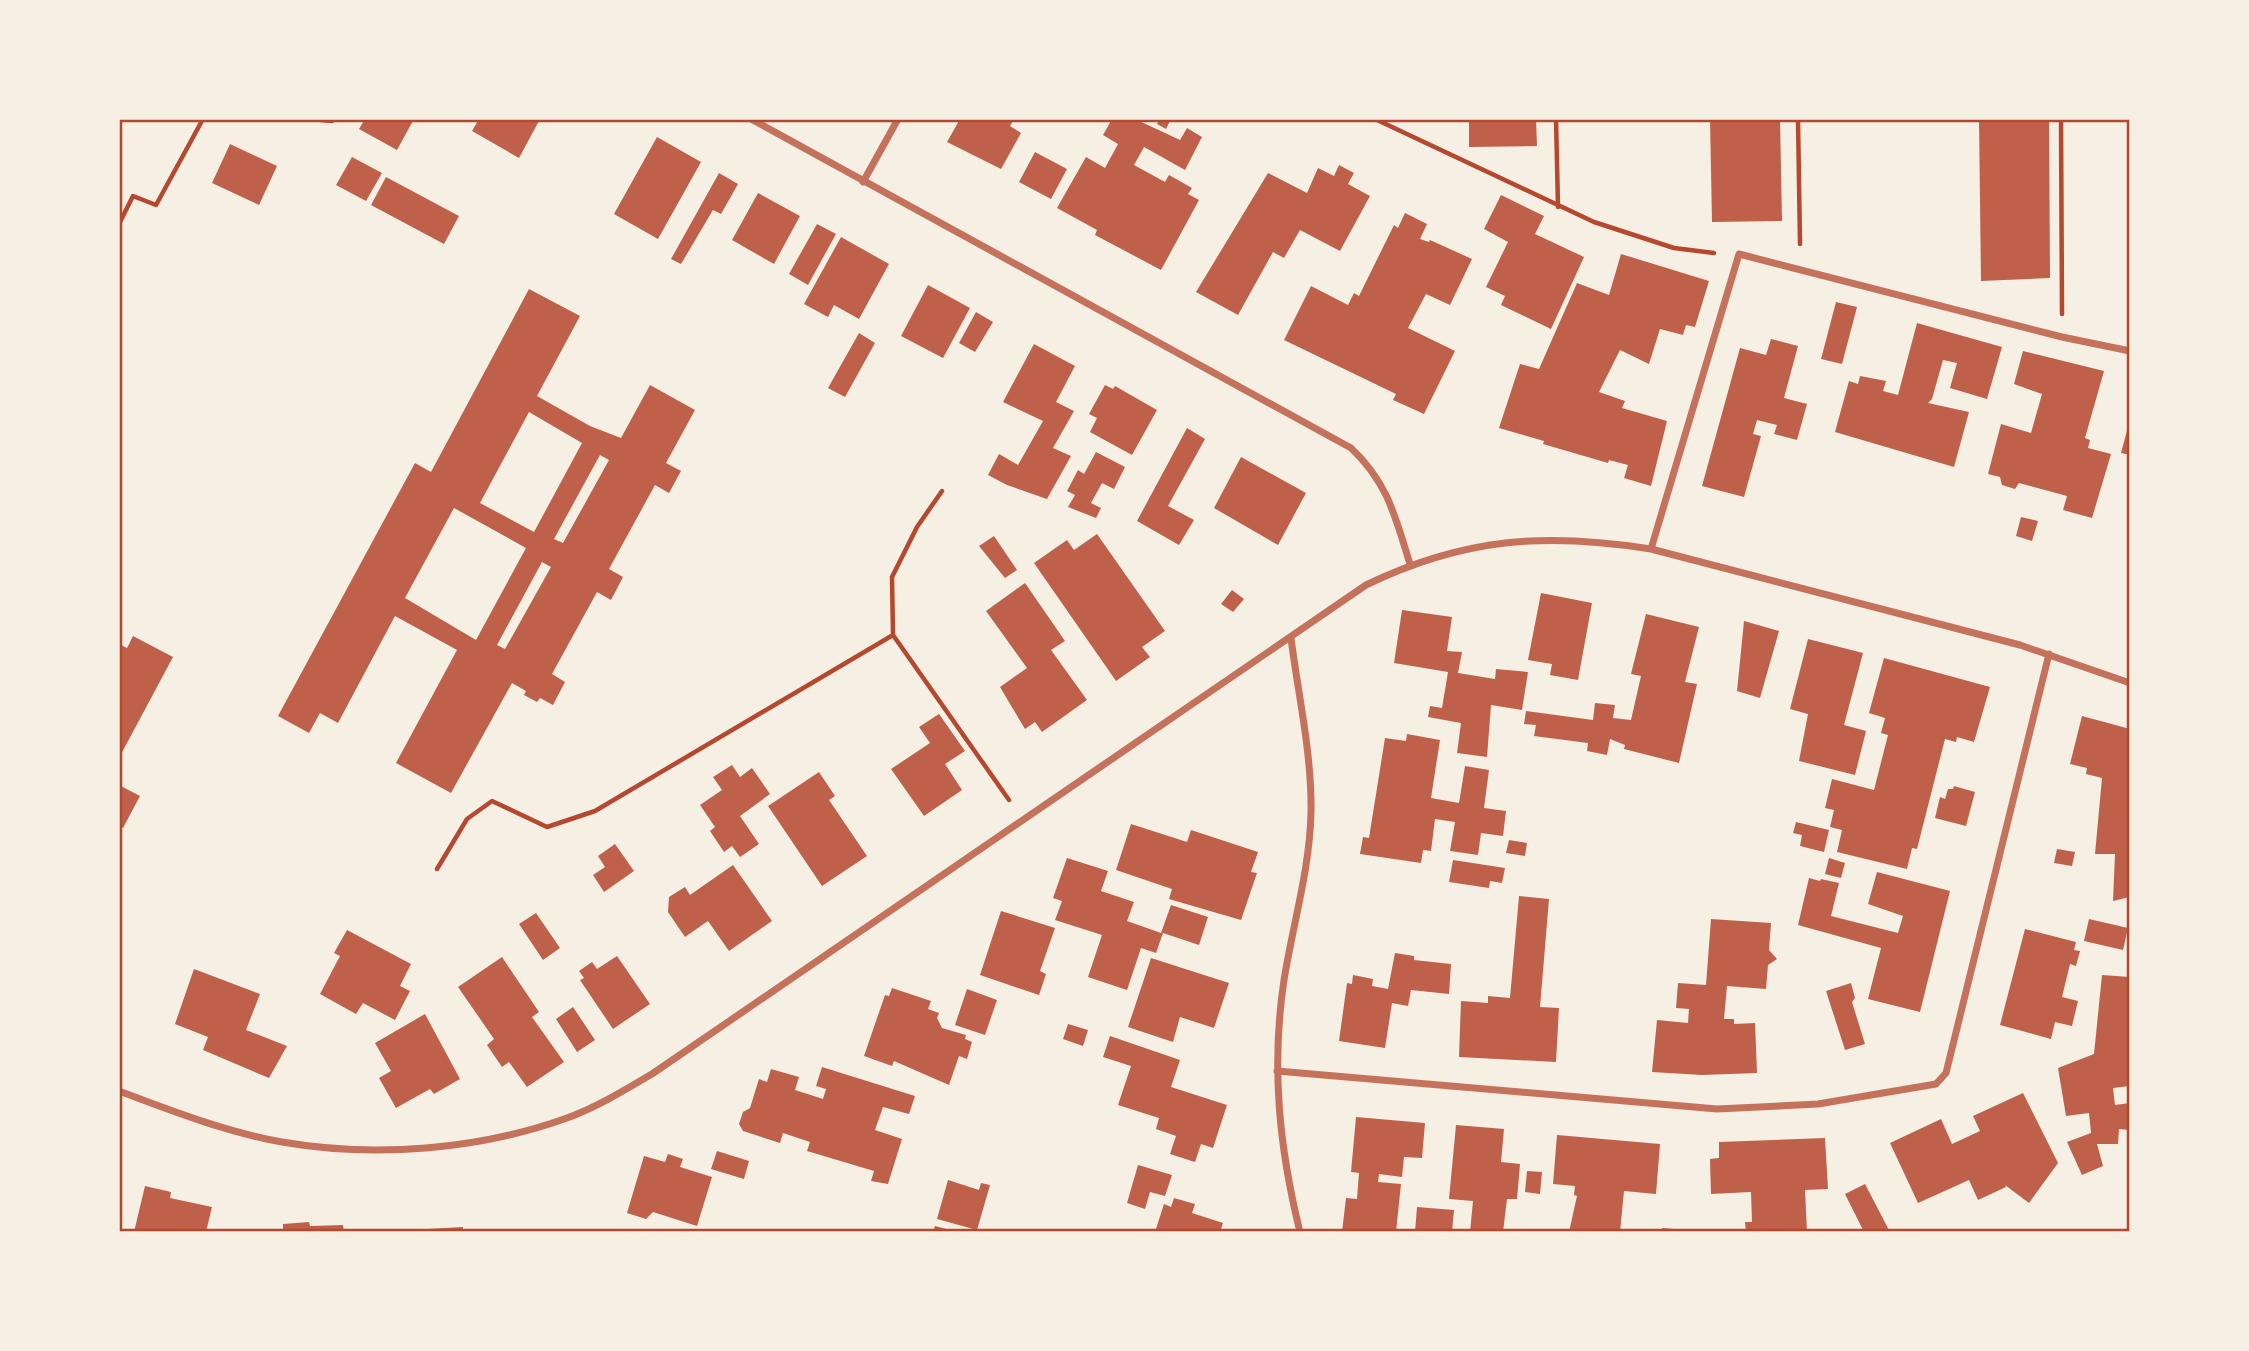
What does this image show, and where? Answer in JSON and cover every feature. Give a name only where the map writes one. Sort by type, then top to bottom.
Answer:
[{"type":"street","points":[[751,119],[1351,448],[1371,468],[1390,498],[1410,564]]},
{"type":"street","points":[[863,182],[898,119]]},
{"type":"street","points":[[1651,549],[1739,254],[2062,337],[2130,351]]},
{"type":"street","points":[[119,1091],[234,1130],[322,1148],[400,1149],[448,1145],[502,1136],[557,1121],[605,1100],[652,1074],[1366,585],[1410,564],[1458,550],[1534,539],[1607,542],[1651,549],[2049,654],[2130,683]]},
{"type":"street","points":[[1291,638],[1311,811],[1308,845],[1284,980],[1277,1071],[1281,1144],[1300,1232]]},
{"type":"street","points":[[1277,1071],[1717,1109],[1818,1104],[1936,1084],[1946,1073],[2049,654]]},
{"type":"path","points":[[119,224],[133,196],[156,205],[203,119]]},
{"type":"path","points":[[310,119],[332,121]]},
{"type":"path","points":[[1375,119],[1558,206],[1662,245],[1739,254]]},
{"type":"path","points":[[1556,119],[1558,206]]},
{"type":"path","points":[[1798,119],[1800,271]]},
{"type":"path","points":[[2061,119],[2062,337]]},
{"type":"path","points":[[942,491],[916,527],[892,578],[893,635],[1024,819]]},
{"type":"path","points":[[437,869],[467,818],[492,801],[547,827],[596,811],[893,635]]},
{"type":"building","points":[[365,119],[414,119],[397,150],[359,129]]},
{"type":"building","points":[[479,119],[540,119],[519,158],[472,131]]},
{"type":"building","points":[[960,119],[1014,119],[1010,126],[1021,133],[1001,169],[947,142]]},
{"type":"building","points":[[1112,119],[1135,119],[1180,140],[1187,128],[1202,137],[1185,170],[1144,147],[1134,165],[1165,182],[1169,175],[1192,188],[1188,194],[1199,200],[1161,270],[1095,235],[1097,230],[1057,208],[1086,157],[1105,168],[1118,144],[1103,135]]},
{"type":"building","points":[[1160,119],[1171,119],[1166,129],[1157,124]]},
{"type":"building","points":[[1469,119],[1536,119],[1537,146],[1469,147]]},
{"type":"building","points":[[1710,119],[1780,119],[1782,221],[1712,222]]},
{"type":"building","points":[[1979,119],[2049,119],[2050,278],[1981,281]]},
{"type":"building","points":[[657,137],[701,162],[658,239],[614,214]]},
{"type":"building","points":[[230,144],[277,166],[259,205],[212,183]]},
{"type":"building","points":[[1035,152],[1067,169],[1051,199],[1019,182]]},
{"type":"building","points":[[352,157],[382,173],[366,201],[336,185]]},
{"type":"building","points":[[1339,165],[1354,173],[1348,184],[1370,196],[1340,251],[1300,230],[1284,258],[1273,252],[1238,315],[1196,292],[1268,173],[1307,193],[1318,168],[1334,176]]},
{"type":"building","points":[[719,173],[738,184],[721,214],[713,210],[681,264],[671,259]]},
{"type":"building","points":[[386,177],[459,216],[444,244],[371,205]]},
{"type":"building","points":[[758,193],[800,216],[774,264],[732,240]]},
{"type":"building","points":[[1501,195],[1544,216],[1535,234],[1584,257],[1551,329],[1501,305],[1505,296],[1486,287],[1508,242],[1484,229]]},
{"type":"building","points":[[1405,213],[1427,224],[1420,239],[1430,240],[1472,259],[1450,305],[1426,294],[1408,328],[1455,351],[1424,414],[1393,400],[1396,394],[1284,340],[1311,286],[1348,305],[1354,293],[1359,296],[1394,225],[1398,228]]},
{"type":"building","points":[[817,224],[836,234],[808,285],[789,274]]},
{"type":"building","points":[[841,237],[889,264],[859,319],[834,305],[828,317],[804,304]]},
{"type":"building","points":[[1621,254],[1709,281],[1695,327],[1686,325],[1683,335],[1660,329],[1649,364],[1620,350],[1599,392],[1625,401],[1622,408],[1667,421],[1651,486],[1624,478],[1628,465],[1609,460],[1608,463],[1499,428],[1520,364],[1539,369],[1577,283],[1609,295]]},
{"type":"building","points":[[928,285],[970,308],[943,358],[901,336]]},
{"type":"building","points":[[529,289],[580,316],[537,396],[590,426],[621,438],[650,385],[695,410],[666,463],[681,471],[669,493],[655,485],[609,569],[623,577],[611,600],[597,592],[552,674],[565,682],[553,705],[540,698],[537,702],[524,695],[526,691],[512,683],[451,793],[396,763],[457,650],[395,616],[338,723],[320,713],[309,733],[278,716],[415,463],[431,472]],"holes":[[[529,412],[582,443],[534,532],[480,503]],[[600,455],[609,460],[563,543],[554,539]],[[454,508],[526,548],[476,640],[405,598]],[[542,562],[551,567],[505,649],[497,645]]]},
{"type":"building","points":[[1836,302],[1857,307],[1842,364],[1821,359]]},
{"type":"building","points":[[976,312],[993,322],[975,352],[959,343]]},
{"type":"building","points":[[1917,323],[2002,347],[1987,399],[1950,388],[1957,363],[1943,360],[1932,399],[1928,403],[1969,412],[1954,467],[1835,432],[1849,381],[1858,384],[1860,376],[1886,381],[1883,391],[1898,395]]},
{"type":"building","points":[[859,333],[875,343],[845,397],[828,388]]},
{"type":"building","points":[[1771,339],[1798,346],[1784,398],[1807,404],[1797,440],[1774,434],[1777,425],[1757,420],[1753,434],[1761,436],[1744,497],[1702,486],[1740,348],[1766,355]]},
{"type":"building","points":[[1034,344],[1075,366],[1056,402],[1074,411],[1053,448],[1071,456],[1047,499],[1007,485],[988,475],[999,454],[1018,465],[1043,421],[1003,402]]},
{"type":"building","points":[[2023,351],[2104,371],[2085,438],[2090,440],[2088,448],[2111,454],[2092,518],[2063,510],[2067,496],[2019,483],[2015,489],[2002,485],[2000,477],[1988,474],[2001,424],[2031,433],[2042,394],[2014,384]]},
{"type":"building","points":[[1105,385],[1113,389],[1115,386],[1157,410],[1132,455],[1090,432],[1097,418],[1089,414]]},
{"type":"building","points":[[2130,423],[2130,455],[2121,453]]},
{"type":"building","points":[[1187,428],[1205,439],[1168,506],[1194,520],[1179,545],[1137,521]]},
{"type":"building","points":[[1096,452],[1125,467],[1114,489],[1102,483],[1091,503],[1101,508],[1096,518],[1068,507],[1075,495],[1067,491],[1078,470],[1084,474]]},
{"type":"building","points":[[1241,457],[1306,493],[1278,545],[1214,508]]},
{"type":"building","points":[[2021,517],[2038,521],[2032,541],[2016,536]]},
{"type":"building","points":[[1097,534],[1165,631],[1142,647],[1150,657],[1116,681],[1034,563],[1067,540],[1074,550]]},
{"type":"building","points":[[994,536],[1017,570],[1005,578],[979,546]]},
{"type":"building","points":[[1025,583],[1065,641],[1051,650],[1087,700],[1042,732],[1035,722],[1025,729],[1000,687],[1027,668],[986,611]]},
{"type":"building","points":[[1232,590],[1244,599],[1233,612],[1221,604]]},
{"type":"building","points":[[1541,593],[1592,603],[1578,680],[1550,675],[1552,664],[1528,660]]},
{"type":"building","points":[[1402,610],[1452,617],[1447,651],[1462,652],[1458,673],[1495,679],[1496,669],[1528,672],[1522,710],[1491,705],[1487,757],[1457,753],[1461,723],[1428,717],[1430,706],[1442,708],[1448,672],[1394,663]]},
{"type":"building","points":[[1646,614],[1699,627],[1685,682],[1697,684],[1679,763],[1624,749],[1625,745],[1610,739],[1607,755],[1587,751],[1588,743],[1534,736],[1536,725],[1524,724],[1526,711],[1593,720],[1595,703],[1615,705],[1613,718],[1631,720],[1641,676],[1631,674]]},
{"type":"building","points":[[1744,621],[1779,631],[1760,698],[1737,691]]},
{"type":"building","points":[[133,636],[173,657],[119,758],[119,644],[127,648]]},
{"type":"building","points":[[1808,639],[1863,653],[1844,725],[1866,731],[1855,775],[1799,761],[1808,714],[1790,709]]},
{"type":"building","points":[[1884,658],[1990,687],[1974,742],[1957,737],[1956,742],[1945,739],[1917,849],[1912,848],[1907,869],[1837,852],[1842,830],[1830,827],[1834,810],[1825,808],[1832,779],[1874,790],[1888,735],[1881,733],[1885,718],[1869,713]]},
{"type":"building","points":[[939,714],[965,751],[945,764],[962,790],[924,816],[891,769],[930,743],[919,727]]},
{"type":"building","points":[[2082,716],[2130,729],[2130,897],[2113,901],[2115,854],[2095,854],[2102,778],[2086,774],[2087,768],[2070,764]]},
{"type":"building","points":[[1407,734],[1440,740],[1431,798],[1459,803],[1465,766],[1489,770],[1484,808],[1506,811],[1503,836],[1481,833],[1478,855],[1450,851],[1455,822],[1435,819],[1431,851],[1423,850],[1421,863],[1360,854],[1363,837],[1369,838],[1385,738],[1406,741]]},
{"type":"building","points":[[732,765],[740,777],[752,768],[770,794],[740,816],[759,844],[740,857],[732,846],[724,852],[710,831],[715,827],[700,805],[722,790],[713,777]]},
{"type":"building","points":[[819,772],[835,796],[829,800],[867,856],[822,886],[768,806]]},
{"type":"building","points":[[119,785],[140,796],[123,828],[119,825]]},
{"type":"building","points":[[1954,786],[1975,792],[1966,826],[1935,818],[1940,797],[1945,799],[1948,789],[1953,789]]},
{"type":"building","points":[[1796,822],[1829,830],[1824,852],[1800,846],[1802,835],[1793,833]]},
{"type":"building","points":[[1131,824],[1187,842],[1191,830],[1258,852],[1251,872],[1257,873],[1241,920],[1169,899],[1172,889],[1116,870]]},
{"type":"building","points":[[1509,840],[1527,843],[1525,856],[1506,853]]},
{"type":"building","points":[[615,844],[634,871],[604,892],[593,875],[605,867],[598,856]]},
{"type":"building","points":[[2057,849],[2075,852],[2072,866],[2054,863]]},
{"type":"building","points":[[1067,858],[1108,871],[1101,891],[1134,902],[1127,921],[1161,933],[1171,905],[1208,917],[1199,945],[1163,933],[1156,953],[1141,948],[1127,990],[1088,977],[1102,935],[1055,920],[1062,901],[1053,898]]},
{"type":"building","points":[[1829,858],[1845,863],[1841,878],[1825,874]]},
{"type":"building","points":[[1453,860],[1505,868],[1502,883],[1490,881],[1489,888],[1449,882]]},
{"type":"building","points":[[733,865],[772,921],[729,951],[708,921],[685,937],[668,912],[669,897],[685,887],[690,895]]},
{"type":"building","points":[[1877,872],[1950,891],[1920,1012],[1868,999],[1881,948],[1798,925],[1809,878],[1839,883],[1831,916],[1898,933],[1903,916],[1868,904]]},
{"type":"building","points":[[1519,896],[1549,899],[1540,1007],[1559,1008],[1556,1062],[1459,1057],[1461,1001],[1488,1003],[1488,996],[1510,998]]},
{"type":"building","points":[[1001,911],[1055,928],[1040,971],[1046,974],[1039,995],[980,975]]},
{"type":"building","points":[[536,913],[560,948],[543,960],[519,924]]},
{"type":"building","points":[[1711,919],[1771,923],[1769,950],[1777,959],[1768,965],[1766,989],[1727,986],[1724,1019],[1734,1019],[1734,1024],[1755,1023],[1757,1073],[1702,1075],[1652,1072],[1657,1020],[1688,1023],[1689,1009],[1676,1008],[1678,983],[1706,985]]},
{"type":"building","points":[[2089,919],[2128,928],[2123,950],[2084,941]]},
{"type":"building","points":[[2025,929],[2076,942],[2074,950],[2080,951],[2076,966],[2070,964],[2062,997],[2078,1001],[2072,1026],[2055,1022],[2051,1039],[2000,1025]]},
{"type":"building","points":[[347,930],[411,964],[400,986],[410,991],[395,1020],[363,1003],[356,1014],[320,994],[340,956],[334,953]]},
{"type":"building","points":[[1395,953],[1414,956],[1414,960],[1451,964],[1449,994],[1411,990],[1408,1006],[1392,1003],[1385,1048],[1339,1041],[1347,983],[1352,984],[1353,975],[1373,979],[1372,986],[1388,989]]},
{"type":"building","points":[[617,956],[650,1004],[613,1029],[580,980],[584,978],[579,971],[592,962],[597,969]]},
{"type":"building","points":[[502,957],[539,1012],[532,1017],[564,1062],[527,1087],[509,1062],[502,1067],[487,1045],[494,1039],[458,987]]},
{"type":"building","points":[[1151,958],[1229,983],[1214,1028],[1180,1017],[1173,1042],[1128,1027]]},
{"type":"building","points":[[194,969],[260,994],[246,1030],[287,1046],[269,1078],[203,1050],[208,1037],[175,1024]]},
{"type":"building","points":[[2102,975],[2130,977],[2130,1086],[2113,1088],[2115,1105],[2130,1103],[2130,1130],[2119,1129],[2118,1144],[2097,1144],[2103,1166],[2082,1175],[2067,1142],[2091,1133],[2089,1113],[2066,1116],[2058,1068],[2094,1054]]},
{"type":"building","points":[[1851,983],[1855,998],[1852,1002],[1865,1044],[1845,1050],[1826,991]]},
{"type":"building","points":[[892,988],[931,1001],[928,1009],[939,1013],[937,1018],[942,1028],[966,1035],[965,1039],[972,1042],[967,1059],[959,1056],[949,1085],[894,1061],[892,1066],[864,1056],[885,995],[889,996]]},
{"type":"building","points":[[967,989],[997,1000],[985,1035],[955,1025]]},
{"type":"building","points":[[573,1007],[595,1040],[577,1052],[556,1019]]},
{"type":"building","points":[[425,1014],[460,1079],[434,1094],[430,1089],[396,1108],[379,1078],[391,1071],[375,1043]]},
{"type":"building","points":[[1068,1024],[1088,1030],[1083,1046],[1063,1039]]},
{"type":"building","points":[[1110,1036],[1180,1060],[1171,1087],[1227,1105],[1213,1148],[1201,1144],[1195,1162],[1170,1154],[1176,1136],[1156,1129],[1159,1118],[1118,1105],[1131,1066],[1103,1057]]},
{"type":"building","points":[[822,1067],[915,1096],[909,1114],[883,1107],[875,1130],[902,1139],[888,1184],[871,1181],[874,1171],[807,1151],[810,1142],[783,1133],[780,1143],[743,1131],[739,1124],[743,1112],[750,1108],[759,1079],[767,1082],[771,1069],[799,1077],[795,1090],[823,1099],[826,1089],[816,1086]]},
{"type":"building","points":[[2023,1093],[2058,1163],[2029,1203],[2005,1185],[2006,1187],[1978,1200],[1969,1180],[1918,1203],[1890,1143],[1941,1119],[1952,1144],[1980,1131],[1973,1116]]},
{"type":"building","points":[[1356,1117],[1425,1123],[1422,1158],[1404,1157],[1402,1177],[1379,1174],[1378,1182],[1401,1184],[1396,1232],[1342,1232],[1346,1198],[1357,1199],[1359,1173],[1351,1172]]},
{"type":"building","points":[[1456,1125],[1504,1129],[1501,1162],[1520,1164],[1517,1199],[1507,1199],[1503,1232],[1470,1232],[1473,1201],[1449,1199]]},
{"type":"building","points":[[1557,1135],[1660,1144],[1656,1194],[1624,1191],[1620,1232],[1569,1232],[1577,1196],[1574,1195],[1575,1186],[1553,1184]]},
{"type":"building","points":[[1825,1138],[1828,1189],[1805,1190],[1807,1232],[1746,1232],[1745,1222],[1752,1222],[1751,1192],[1711,1194],[1710,1159],[1719,1158],[1719,1142]]},
{"type":"building","points":[[717,1151],[749,1161],[744,1179],[711,1169]]},
{"type":"building","points":[[668,1154],[683,1159],[680,1167],[712,1177],[697,1226],[653,1212],[646,1219],[627,1213],[644,1156],[665,1162]]},
{"type":"building","points":[[1138,1165],[1172,1175],[1165,1196],[1150,1192],[1145,1209],[1127,1203]]},
{"type":"building","points":[[1527,1171],[1542,1172],[1540,1194],[1525,1192]]},
{"type":"building","points":[[948,1180],[979,1190],[981,1183],[990,1185],[977,1230],[937,1219]]},
{"type":"building","points":[[1865,1184],[1890,1232],[1864,1232],[1845,1194]]},
{"type":"building","points":[[145,1186],[171,1192],[170,1198],[212,1207],[206,1232],[134,1232]]},
{"type":"building","points":[[1174,1198],[1195,1204],[1192,1213],[1223,1223],[1220,1232],[1155,1232],[1164,1204],[1171,1207]]},
{"type":"building","points":[[1417,1207],[1454,1210],[1452,1232],[1415,1232]]},
{"type":"building","points":[[309,1222],[310,1226],[343,1225],[344,1232],[283,1232],[283,1224]]},
{"type":"building","points":[[935,1226],[954,1231],[954,1232],[933,1232]]},
{"type":"building","points":[[463,1227],[463,1232],[410,1232],[410,1230]]},
{"type":"building","points":[[1662,1228],[1686,1230],[1686,1232],[1662,1232]]}]
